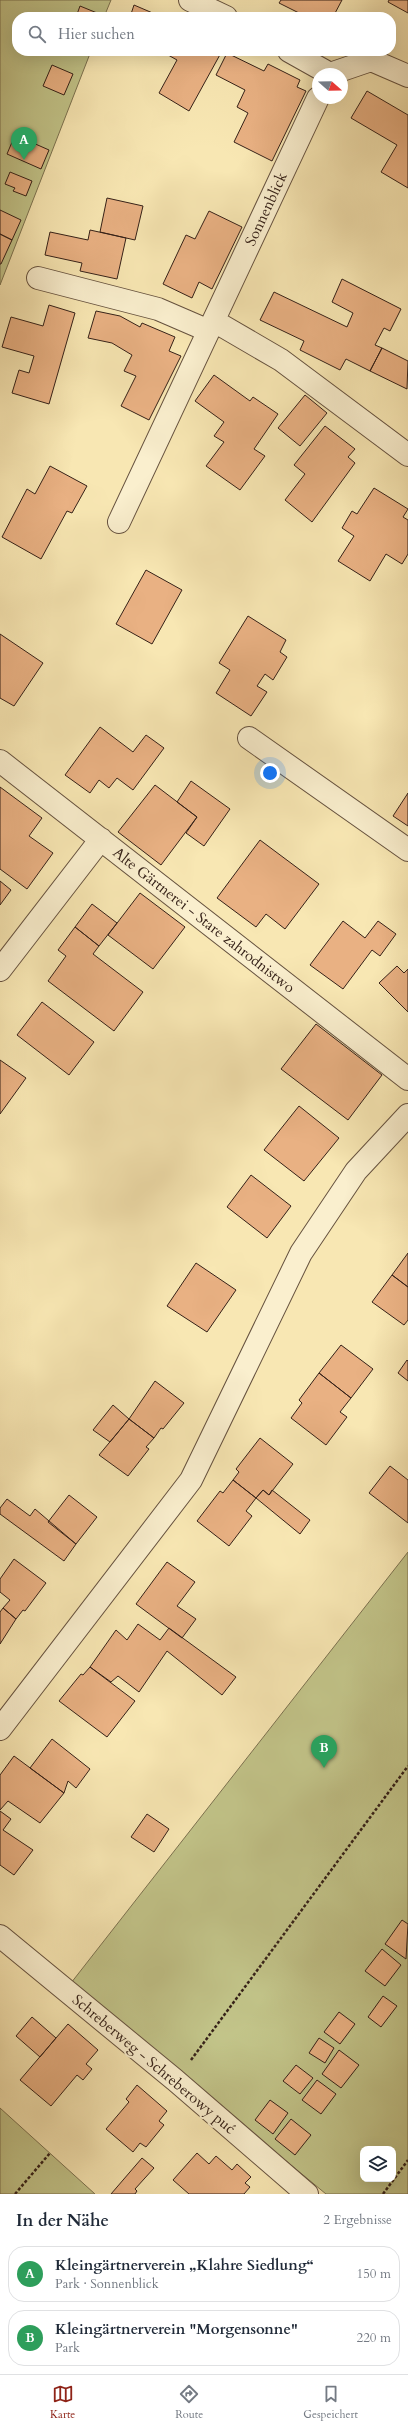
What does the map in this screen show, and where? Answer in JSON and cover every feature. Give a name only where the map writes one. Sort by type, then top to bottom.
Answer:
[{"type":"street","points":[[190,0],[215,12]]},
{"type":"street","points":[[297,56],[319,68]]},
{"type":"street","points":[[348,68],[371,60],[408,76]]},
{"type":"street","name":"Sonnenblick","points":[[119,522],[315,104]]},
{"type":"street","points":[[38,278],[158,309],[211,326],[280,360],[408,455]]},
{"type":"street","points":[[250,738],[408,850]]},
{"type":"street","name":"Alte Gärtnerei - Stare zahrodnistwo","points":[[0,761],[408,1079]]},
{"type":"street","points":[[0,970],[101,839]]},
{"type":"street","points":[[0,1729],[191,1480],[301,1253],[356,1172],[408,1115]]},
{"type":"street","name":"Schreberweg - Schreberowy puć","points":[[0,1936],[175,2080],[306,2194]]},
{"type":"path","points":[[175,2080],[408,1766]]},
{"type":"path","points":[[15,2194],[50,2153]]},
{"type":"path","points":[[383,2194],[408,2160]]},
{"type":"green space","points":[[0,0],[111,0],[106,12],[12,12],[12,56],[89,56],[0,285]]},
{"type":"green space","points":[[408,1552],[408,2194],[326,2194],[71,1983]]},
{"type":"green space","points":[[0,2108],[95,2194],[0,2194]]},
{"type":"building","points":[[281,0],[342,0],[336,12],[297,12],[279,3]]},
{"type":"building","points":[[389,0],[408,0],[408,13],[388,2]]},
{"type":"building","points":[[134,5],[150,12],[132,12]]},
{"type":"building","points":[[80,6],[95,12],[78,12]]},
{"type":"building","points":[[170,56],[219,56],[189,111],[159,93],[177,60]]},
{"type":"building","points":[[226,56],[233,56],[264,71],[268,64],[300,80],[297,87],[306,91],[272,161],[234,142],[248,113],[237,107],[245,90],[216,75]]},
{"type":"building","points":[[52,65],[73,74],[64,95],[43,86]]},
{"type":"building","points":[[367,91],[408,115],[408,188],[381,172],[397,145],[351,118]]},
{"type":"building","points":[[15,135],[49,150],[41,169],[7,154]]},
{"type":"building","points":[[10,172],[32,181],[26,196],[13,191],[15,188],[5,184]]},
{"type":"building","points":[[107,198],[143,206],[135,240],[100,232]]},
{"type":"building","points":[[0,210],[21,220],[12,240],[0,234]]},
{"type":"building","points":[[209,211],[242,227],[212,289],[199,282],[192,298],[163,284],[186,235],[195,239]]},
{"type":"building","points":[[90,230],[126,238],[117,279],[80,271],[82,263],[45,255],[50,232],[88,240]]},
{"type":"building","points":[[0,234],[12,240],[1,264],[0,264]]},
{"type":"building","points":[[342,279],[401,309],[390,331],[384,328],[375,345],[382,348],[370,371],[346,359],[340,370],[300,350],[304,341],[260,320],[274,292],[347,327],[353,313],[332,302]]},
{"type":"building","points":[[49,305],[75,313],[49,404],[12,393],[19,370],[29,373],[34,356],[2,347],[11,317],[43,326]]},
{"type":"building","points":[[96,311],[120,316],[140,327],[142,323],[175,337],[169,351],[181,356],[149,420],[121,406],[136,376],[124,371],[132,355],[112,343],[88,338]]},
{"type":"building","points":[[382,348],[408,361],[407,389],[370,371]]},
{"type":"building","points":[[214,375],[250,401],[253,397],[278,414],[254,449],[265,456],[240,490],[206,466],[224,442],[214,436],[224,422],[195,401]]},
{"type":"building","points":[[305,395],[327,413],[300,446],[278,428]]},
{"type":"building","points":[[325,426],[355,449],[348,457],[355,463],[312,522],[285,500],[305,474],[294,465]]},
{"type":"building","points":[[50,466],[87,486],[72,513],[67,511],[41,559],[2,537],[27,489],[35,494]]},
{"type":"building","points":[[374,488],[408,509],[403,517],[408,520],[408,554],[402,564],[386,554],[370,581],[338,561],[354,536],[342,528],[352,511],[357,514]]},
{"type":"building","points":[[146,570],[182,590],[152,644],[116,624]]},
{"type":"building","points":[[248,616],[286,640],[280,652],[287,657],[273,680],[265,674],[257,686],[267,692],[251,716],[216,693],[230,670],[219,663]]},
{"type":"building","points":[[0,634],[43,663],[14,706],[0,698]]},
{"type":"building","points":[[100,727],[133,752],[146,735],[164,748],[133,790],[117,778],[109,788],[99,780],[90,793],[65,775]]},
{"type":"building","points":[[191,781],[230,809],[204,846],[186,833],[197,817],[177,802]]},
{"type":"building","points":[[155,785],[197,817],[161,865],[118,832]]},
{"type":"building","points":[[0,787],[42,818],[29,836],[53,853],[27,889],[0,869]]},
{"type":"building","points":[[408,793],[408,826],[393,816]]},
{"type":"building","points":[[260,840],[319,884],[285,929],[266,914],[256,927],[217,898]]},
{"type":"building","points":[[0,881],[11,890],[0,905]]},
{"type":"building","points":[[140,893],[185,927],[153,969],[108,935]]},
{"type":"building","points":[[92,904],[117,923],[99,946],[75,927]]},
{"type":"building","points":[[343,921],[365,938],[378,921],[396,934],[380,956],[372,950],[343,989],[310,965]]},
{"type":"building","points":[[75,927],[99,946],[93,954],[143,992],[114,1031],[48,981],[66,956],[58,950]]},
{"type":"building","points":[[397,966],[404,973],[408,969],[408,1012],[379,983]]},
{"type":"building","points":[[42,1002],[94,1042],[69,1075],[17,1035]]},
{"type":"building","points":[[316,1024],[382,1075],[348,1120],[281,1069]]},
{"type":"building","points":[[0,1060],[26,1078],[0,1114]]},
{"type":"building","points":[[299,1106],[339,1138],[304,1181],[264,1150]]},
{"type":"building","points":[[251,1175],[291,1206],[267,1238],[227,1207]]},
{"type":"building","points":[[408,1253],[408,1287],[392,1275]]},
{"type":"building","points":[[196,1263],[236,1290],[207,1332],[167,1306]]},
{"type":"building","points":[[392,1275],[408,1287],[408,1320],[404,1325],[372,1302]]},
{"type":"building","points":[[341,1345],[373,1369],[351,1398],[319,1373]]},
{"type":"building","points":[[407,1360],[408,1361],[408,1381],[398,1373]]},
{"type":"building","points":[[319,1373],[351,1398],[340,1412],[347,1417],[326,1445],[291,1418],[302,1403],[299,1400]]},
{"type":"building","points":[[155,1381],[184,1403],[154,1438],[129,1419]]},
{"type":"building","points":[[113,1405],[129,1419],[110,1442],[93,1430]]},
{"type":"building","points":[[129,1419],[154,1438],[146,1447],[149,1449],[128,1476],[99,1455]]},
{"type":"building","points":[[260,1438],[293,1464],[269,1495],[263,1490],[256,1498],[233,1480],[239,1472],[236,1469]]},
{"type":"building","points":[[390,1466],[408,1480],[408,1523],[369,1493]]},
{"type":"building","points":[[233,1480],[256,1498],[246,1511],[252,1516],[229,1546],[197,1521],[220,1491],[223,1493]]},
{"type":"building","points":[[263,1490],[269,1495],[272,1490],[310,1520],[300,1534],[256,1498]]},
{"type":"building","points":[[69,1495],[97,1517],[76,1544],[48,1522]]},
{"type":"building","points":[[7,1499],[30,1516],[35,1509],[76,1544],[64,1561],[0,1514],[0,1508]]},
{"type":"building","points":[[14,1559],[46,1583],[25,1611],[23,1610],[16,1619],[3,1608],[10,1600],[0,1592],[0,1579]]},
{"type":"building","points":[[167,1562],[195,1582],[177,1606],[196,1619],[182,1638],[136,1604]]},
{"type":"building","points":[[3,1608],[16,1619],[0,1644],[0,1612]]},
{"type":"building","points":[[138,1624],[160,1640],[169,1628],[236,1677],[222,1695],[167,1651],[139,1692],[118,1676],[111,1682],[90,1667],[116,1630],[127,1640]]},
{"type":"building","points":[[90,1667],[135,1701],[107,1737],[59,1701],[81,1674],[83,1675]]},
{"type":"building","points":[[52,1739],[90,1769],[76,1788],[68,1781],[64,1793],[30,1768]]},
{"type":"building","points":[[14,1756],[64,1793],[40,1823],[8,1801],[0,1810],[0,1775]]},
{"type":"building","points":[[0,1811],[11,1819],[3,1830],[33,1850],[14,1875],[0,1865]]},
{"type":"building","points":[[147,1814],[169,1829],[154,1852],[131,1837]]},
{"type":"building","points":[[402,1920],[408,1924],[406,1959],[385,1944]]},
{"type":"building","points":[[382,1949],[401,1965],[385,1986],[365,1971]]},
{"type":"building","points":[[383,1996],[397,2006],[381,2027],[368,2017]]},
{"type":"building","points":[[339,2012],[355,2024],[340,2044],[324,2032]]},
{"type":"building","points":[[32,2017],[56,2038],[40,2057],[16,2036]]},
{"type":"building","points":[[68,2024],[98,2050],[86,2064],[92,2069],[83,2080],[77,2075],[51,2106],[20,2080]]},
{"type":"building","points":[[319,2038],[334,2048],[325,2063],[309,2053]]},
{"type":"building","points":[[339,2050],[359,2065],[341,2088],[322,2074]]},
{"type":"building","points":[[296,2065],[313,2078],[300,2094],[283,2081]]},
{"type":"building","points":[[317,2080],[336,2094],[321,2114],[302,2100]]},
{"type":"building","points":[[137,2085],[167,2111],[159,2121],[164,2125],[146,2147],[140,2143],[133,2152],[106,2129],[129,2102],[126,2099]]},
{"type":"building","points":[[270,2100],[288,2113],[273,2134],[255,2120]]},
{"type":"building","points":[[291,2119],[311,2135],[295,2155],[275,2139]]},
{"type":"building","points":[[197,2153],[209,2164],[216,2156],[232,2170],[237,2164],[251,2177],[245,2183],[250,2187],[244,2194],[189,2194],[173,2180]]},
{"type":"building","points":[[142,2158],[154,2168],[135,2189],[137,2191],[135,2194],[111,2194]]},
{"type":"place","name":"Kleingärtnerverein „Klahre Siedlung“","points":[[24,160]]},
{"type":"place","name":"Kleingärtnerverein \"Morgensonne\"","points":[[324,1768]]}]
